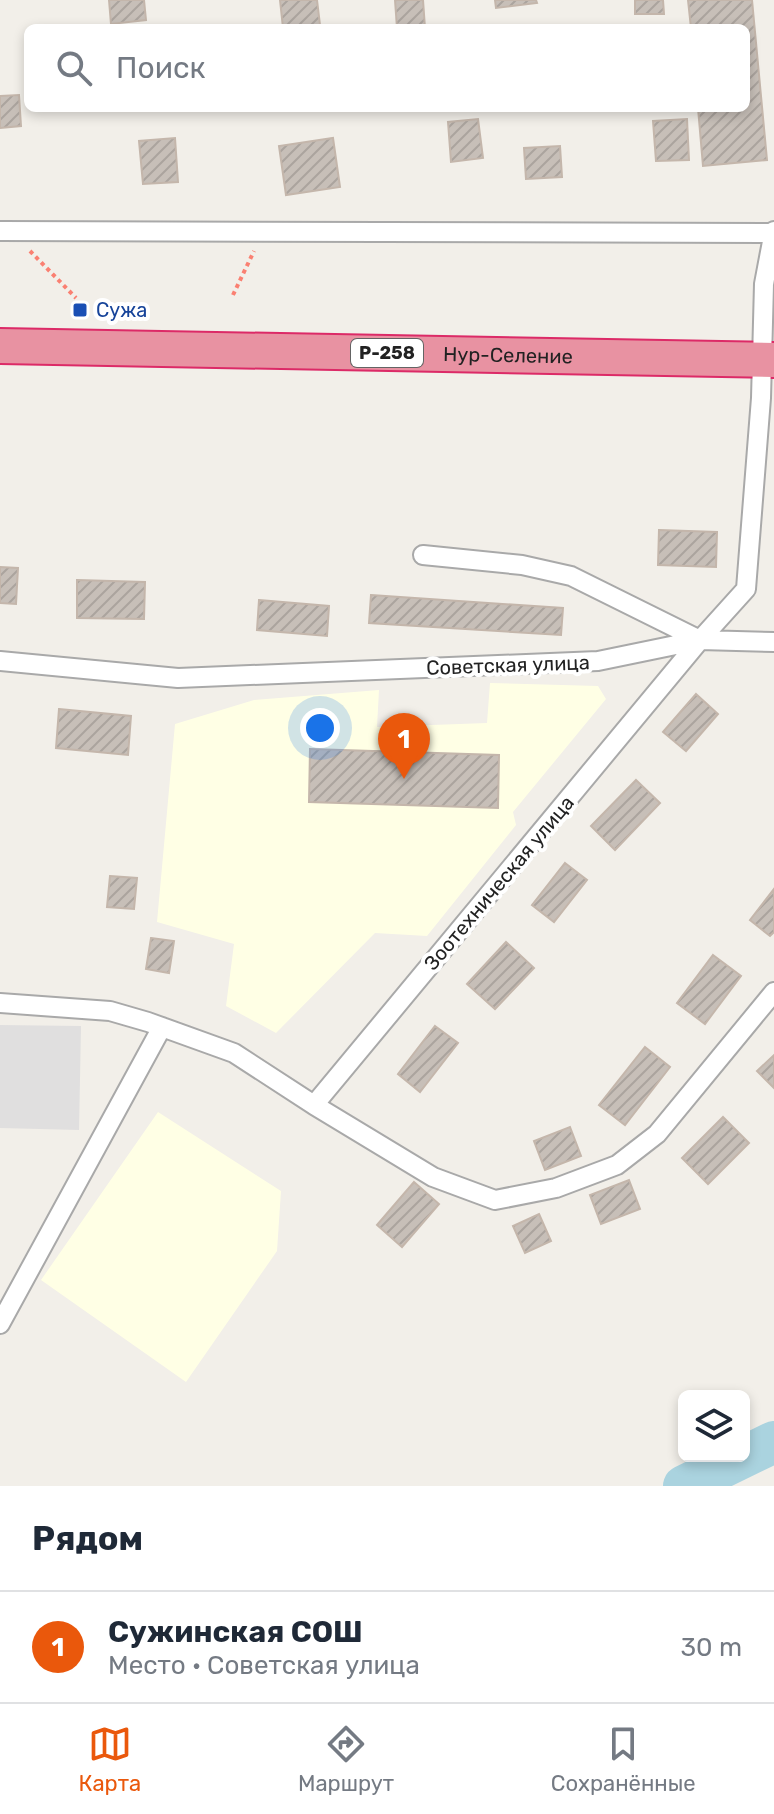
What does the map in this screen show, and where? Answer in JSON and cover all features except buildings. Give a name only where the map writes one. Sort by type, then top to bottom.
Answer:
[{"type":"highway","name":"Нур-Селение","points":[[0,346],[768,360]]},
{"type":"street","points":[[5,231],[774,232],[764,284],[768,360]]},
{"type":"street","name":"Зоотехническая улица","points":[[314,1105],[700,640],[746,589],[768,360]]},
{"type":"street","points":[[423,555],[522,565],[571,576],[700,640]]},
{"type":"street","name":"Советская улица","points":[[0,661],[178,678],[598,661],[700,640],[774,642]]},
{"type":"street","points":[[0,1003],[110,1011],[234,1053],[433,1177],[495,1200],[556,1188],[617,1165],[657,1134],[774,992]]},
{"type":"street","points":[[0,1324],[162,1027]]},
{"type":"path","points":[[5,231],[76,298]]},
{"type":"path","points":[[233,295],[263,231]]},
{"type":"shaded area","points":[[490,683],[598,686],[606,699],[513,812],[516,825],[427,936],[375,933],[276,1033],[226,1006],[234,944],[157,922],[175,724],[254,700],[379,690],[377,727],[487,723]]},
{"type":"shaded area","points":[[0,1025],[81,1026],[79,1130],[0,1128]]},
{"type":"shaded area","points":[[158,1112],[281,1191],[277,1251],[186,1382],[41,1280]]},
{"type":"waterway","points":[[684,1486],[774,1442]]},
{"type":"place","name":"Сужа","points":[[80,310]]},
{"type":"place","name":"Сужинская СОШ","points":[[404,779]]}]
